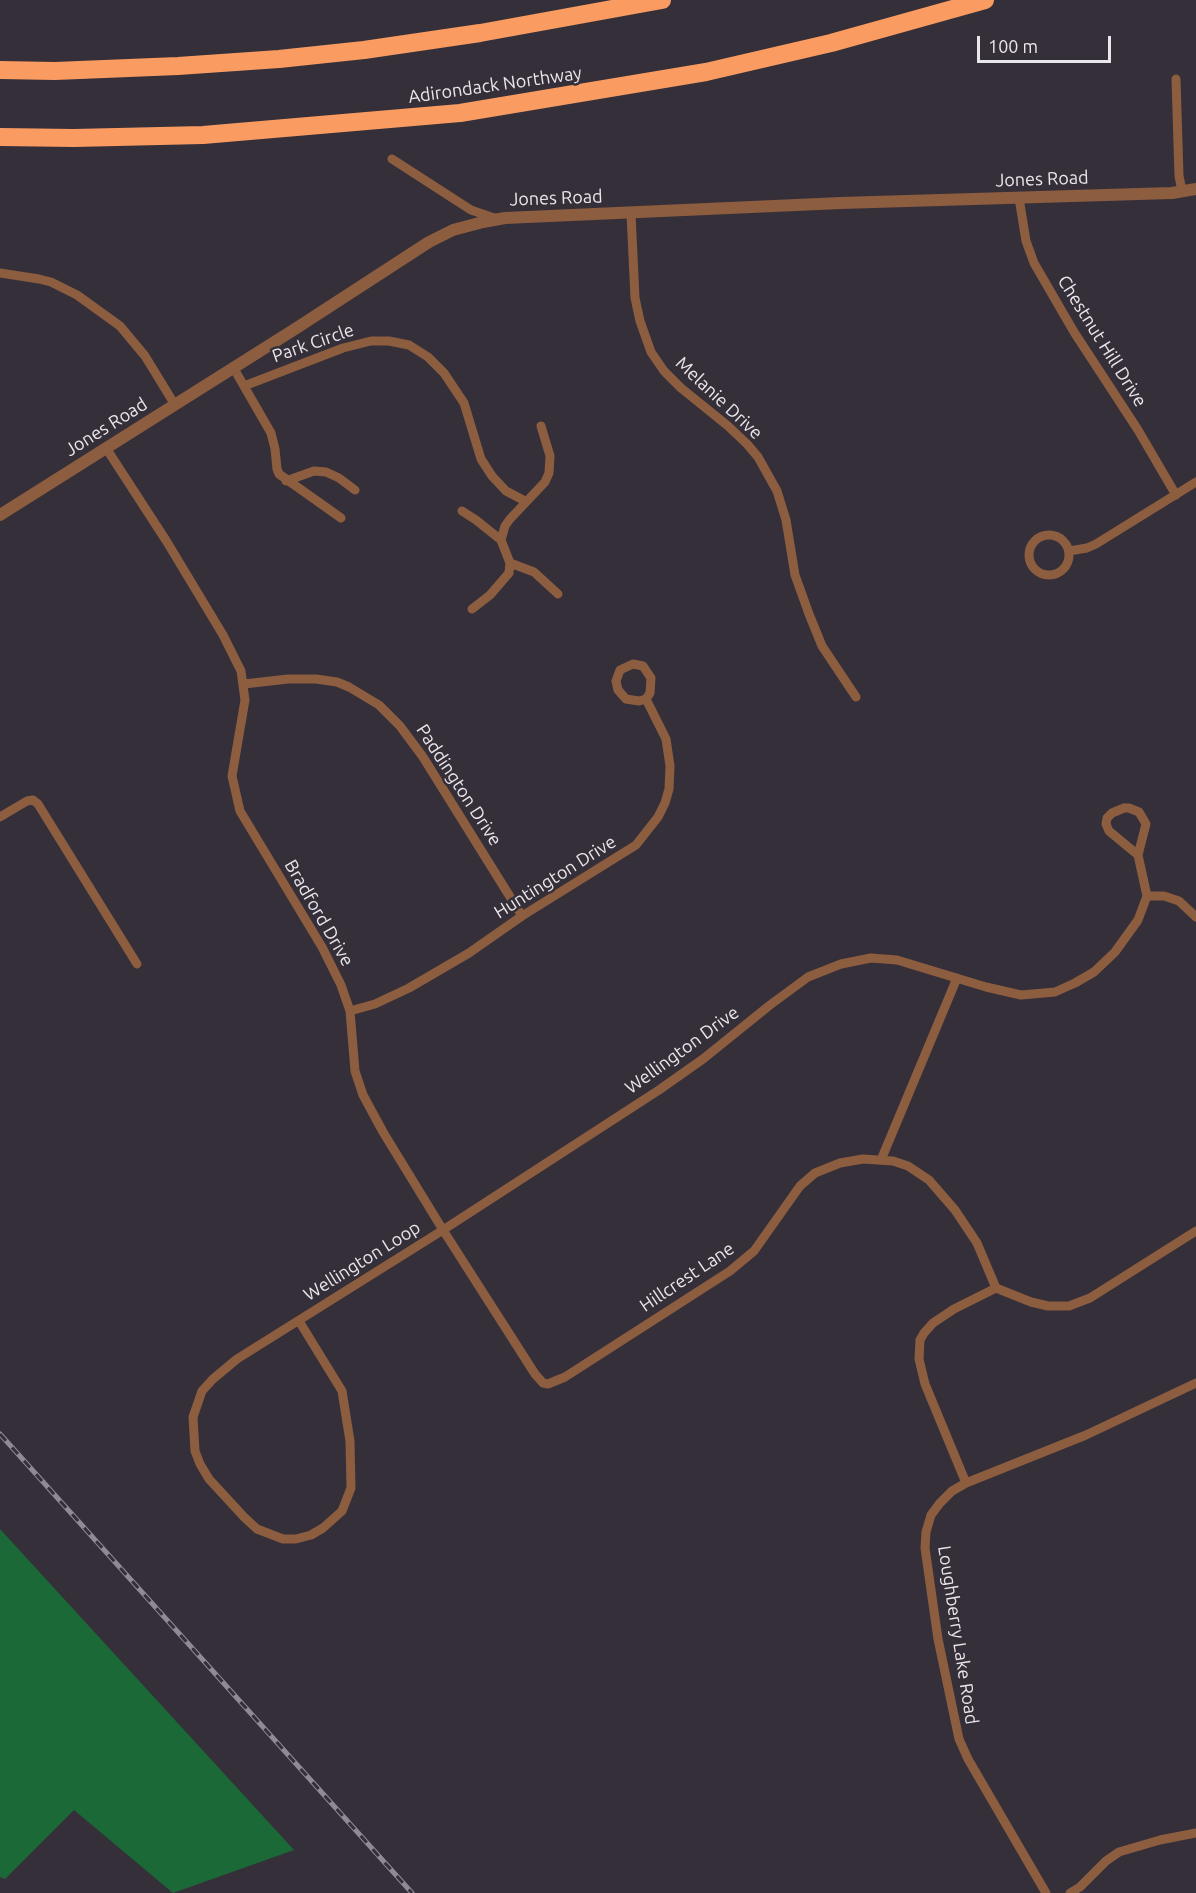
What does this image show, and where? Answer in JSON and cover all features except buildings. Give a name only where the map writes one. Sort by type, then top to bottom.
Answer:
[{"type":"highway","points":[[0,70],[55,71],[279,59],[364,50],[480,33],[663,0]]},
{"type":"highway","name":"Adirondack Northway","points":[[0,136],[74,138],[203,135],[460,113],[706,72],[831,43],[985,0]]},
{"type":"street","points":[[1176,79],[1179,176],[1182,191]]},
{"type":"street","points":[[392,159],[471,210],[498,219]]},
{"type":"street","name":"Jones Road","points":[[0,515],[429,242],[453,230],[498,219],[1196,189]]},
{"type":"street","name":"Chestnut Hill Drive","points":[[1019,198],[1026,241],[1034,263],[1074,332],[1138,430],[1176,495]]},
{"type":"street","name":"Melanie Drive","points":[[631,214],[635,298],[651,352],[664,371],[681,388],[728,426],[758,458],[777,491],[786,520],[795,575],[822,646],[856,697]]},
{"type":"street","points":[[0,273],[51,282],[77,295],[120,326],[145,356],[175,405]]},
{"type":"street","name":"Park Circle","points":[[244,386],[343,348],[371,341],[389,341],[409,345],[429,357],[444,373],[464,403],[482,459],[492,476],[506,491],[525,501]]},
{"type":"street","points":[[233,367],[271,433],[276,469],[286,481],[341,518]]},
{"type":"street","points":[[501,540],[505,526],[525,501],[545,482],[551,467],[541,426]]},
{"type":"street","name":"Bradford Drive","points":[[106,448],[167,542],[238,663],[244,684],[245,700],[232,776],[240,811],[322,947],[341,985],[350,1011],[356,1071],[363,1095],[382,1132],[535,1374],[543,1383],[548,1384]]},
{"type":"street","points":[[286,481],[314,471],[326,472],[355,490]]},
{"type":"street","points":[[1069,551],[1096,544],[1196,482]]},
{"type":"street","points":[[462,511],[501,540],[510,563],[509,573],[490,595],[472,609]]},
{"type":"street","points":[[1045,534],[1058,536],[1064,540],[1069,551],[1066,566],[1056,574],[1037,572],[1029,561],[1029,548],[1038,537],[1045,534]]},
{"type":"street","points":[[510,563],[534,572],[558,594]]},
{"type":"street","points":[[633,664],[644,666],[651,678],[652,686],[646,699],[632,700],[621,695],[616,681],[620,670],[633,664]]},
{"type":"street","name":"Paddington Drive","points":[[244,684],[288,679],[316,679],[349,687],[379,705],[400,726],[423,757],[522,916]]},
{"type":"street","name":"Huntington Drive","points":[[350,1011],[375,1004],[409,988],[636,845],[658,817],[669,789],[669,752],[662,730],[646,699]]},
{"type":"street","points":[[0,817],[27,801],[33,800],[38,804],[137,964]]},
{"type":"street","points":[[1138,855],[1109,831],[1106,824],[1107,818],[1112,813],[1129,808],[1138,812],[1146,824],[1138,855],[1147,896],[1164,896],[1179,901],[1196,917]]},
{"type":"street","name":"Wellington Drive","points":[[443,1230],[659,1090],[703,1059],[808,977],[841,964],[872,958],[914,963],[957,978],[1021,995],[1055,992],[1094,972],[1115,952],[1138,920],[1147,896]]},
{"type":"street","points":[[881,1160],[957,978]]},
{"type":"street","name":"Hillcrest Lane","points":[[548,1384],[565,1377],[738,1265],[754,1251],[792,1195],[815,1173],[840,1163],[863,1159],[893,1161],[908,1166],[929,1180],[941,1192],[977,1244],[996,1288]]},
{"type":"street","name":"Wellington Loop","points":[[299,1321],[443,1230]]},
{"type":"street","points":[[966,1483],[925,1384],[919,1359],[921,1340],[933,1323],[954,1309],[996,1288],[1031,1302],[1048,1306],[1069,1306],[1089,1298],[1196,1231]]},
{"type":"street","points":[[299,1321],[342,1391],[350,1441],[351,1488],[342,1511],[323,1528],[311,1535],[296,1539],[283,1539],[257,1529],[209,1479],[195,1451],[193,1417],[202,1391],[213,1379],[237,1359],[299,1321]]},
{"type":"street","name":"Loughberry Lake Road","points":[[1046,1893],[968,1759],[954,1723],[938,1640],[925,1548],[926,1532],[931,1515],[939,1503],[952,1491],[966,1483],[1086,1434],[1196,1383]]},
{"type":"street","points":[[1070,1893],[1080,1887],[1119,1852],[1160,1840],[1196,1833]]},
{"type":"green space","points":[[0,1529],[294,1850],[173,1893],[74,1810],[5,1879],[0,1877]]},
{"type":"railway","points":[[0,1434],[412,1893]]}]
